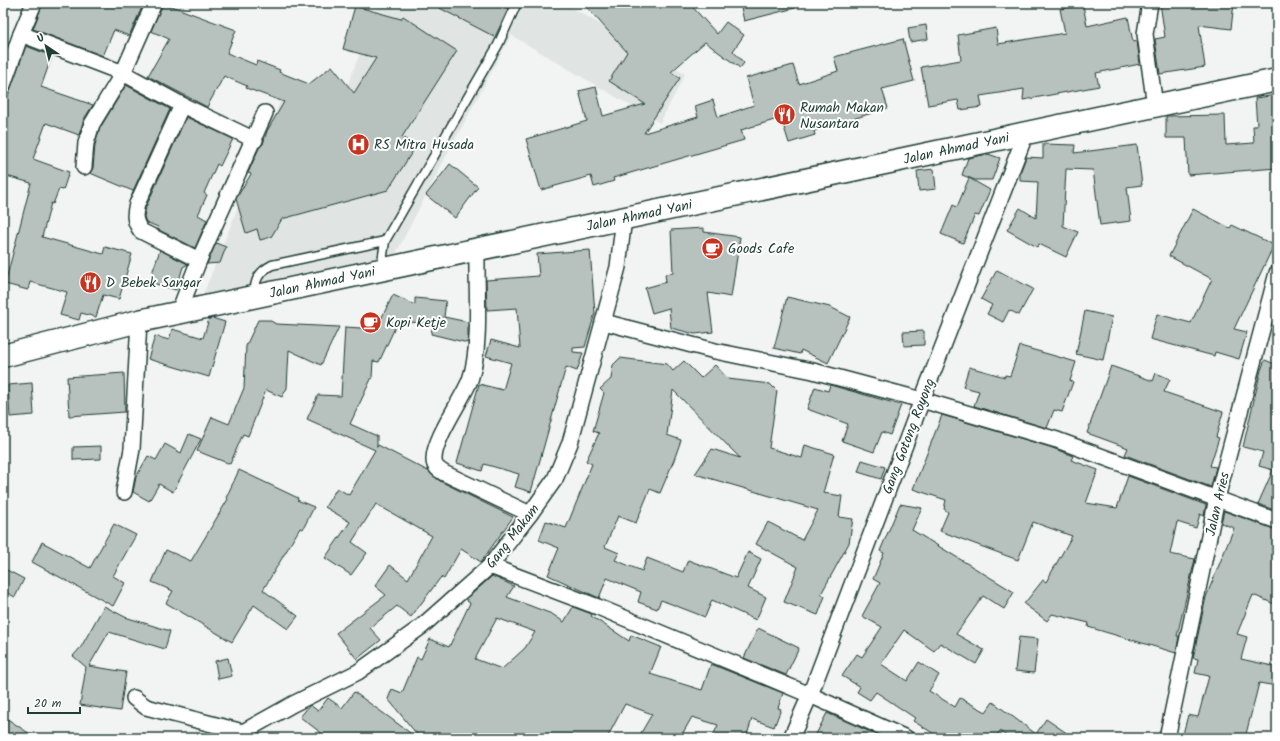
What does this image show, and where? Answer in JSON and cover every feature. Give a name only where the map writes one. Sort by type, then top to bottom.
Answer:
[{"type":"highway","name":"Jalan Ahmad Yani","points":[[3,356],[139,321],[178,314],[476,249],[1277,80]]},
{"type":"street","points":[[3,85],[14,41],[34,3]]},
{"type":"street","points":[[84,167],[86,143],[92,124],[122,73],[154,3]]},
{"type":"street","points":[[1150,3],[1145,34],[1155,106]]},
{"type":"street","points":[[14,41],[122,73],[182,105],[255,140]]},
{"type":"street","points":[[182,105],[137,204],[135,223],[141,231],[199,260]]},
{"type":"street","points":[[178,314],[199,260],[255,140],[265,113]]},
{"type":"street","name":"Gang Gotong Royong","points":[[791,738],[810,695],[922,400],[1026,133]]},
{"type":"street","name":"Gang Makam","points":[[243,735],[293,704],[358,672],[421,627],[490,566],[530,514],[555,479],[570,443],[618,267],[624,218]]},
{"type":"street","points":[[476,249],[476,348],[472,371],[470,379],[456,408],[438,441],[434,460],[436,468],[444,473],[530,514]]},
{"type":"street","name":"Jalan Aries","points":[[1167,738],[1217,498],[1277,273]]},
{"type":"street","points":[[124,492],[132,449],[139,321]]},
{"type":"street","points":[[604,322],[715,351],[813,371],[922,400],[1057,440],[1277,521]]},
{"type":"street","points":[[490,566],[598,607],[686,646],[810,695],[906,738]]},
{"type":"street","points":[[134,698],[146,708],[243,735]]},
{"type":"lane","points":[[381,270],[385,241],[498,45],[517,3]]},
{"type":"lane","points":[[254,297],[255,281],[259,274],[272,265],[385,241]]},
{"type":"shaded area","name":"RS Mitra Husada","points":[[379,3],[564,3],[685,74],[660,123],[511,35],[394,257],[203,295],[283,94],[339,108]]},
{"type":"building","points":[[43,3],[144,3],[129,36],[114,30],[103,56],[33,29]]},
{"type":"building","points":[[163,3],[236,30],[227,53],[256,65],[257,61],[309,84],[332,66],[354,93],[376,58],[343,49],[355,6],[401,19],[403,16],[457,51],[402,137],[416,146],[388,190],[282,219],[271,237],[260,240],[257,229],[246,233],[236,199],[251,174],[248,173],[259,148],[263,144],[267,131],[284,102],[246,88],[247,86],[224,76],[207,107],[148,76],[169,39],[151,31]]},
{"type":"building","points":[[430,3],[511,3],[495,37]]},
{"type":"building","points":[[583,3],[689,3],[717,34],[726,22],[744,35],[733,51],[744,63],[740,68],[705,42],[671,72],[680,78],[644,133],[698,117],[695,106],[713,100],[718,117],[754,105],[746,78],[793,65],[799,84],[838,71],[834,57],[903,39],[914,81],[882,89],[888,108],[814,131],[815,135],[789,143],[781,118],[741,130],[744,140],[613,178],[614,181],[594,187],[591,176],[541,190],[526,139],[587,121],[579,91],[596,87],[603,116],[645,104],[609,81],[627,52]]},
{"type":"building","points":[[740,3],[794,3],[795,8],[744,21]]},
{"type":"building","points":[[1160,3],[1234,3],[1231,29],[1199,25],[1205,67],[1160,74],[1155,39],[1165,37]]},
{"type":"building","points":[[1083,5],[1087,26],[1128,17],[1133,42],[1137,41],[1140,64],[1096,73],[1099,86],[1023,100],[1024,89],[980,96],[982,107],[960,110],[958,100],[928,105],[921,67],[961,60],[958,35],[996,28],[998,44],[1065,33],[1060,9]]},
{"type":"building","points":[[926,25],[928,39],[910,42],[908,28]]},
{"type":"building","points":[[26,46],[52,56],[41,87],[93,105],[84,119],[79,135],[46,123],[33,159],[69,172],[63,190],[59,189],[53,204],[51,203],[42,237],[103,254],[105,247],[132,254],[119,299],[103,295],[96,317],[81,313],[79,320],[60,315],[67,292],[30,282],[28,290],[5,284],[31,183],[3,175],[3,109]]},
{"type":"building","points":[[126,85],[170,109],[133,191],[90,173],[93,168],[95,145],[100,128]]},
{"type":"building","points":[[1277,95],[1277,168],[1188,175],[1186,138],[1166,138],[1166,116],[1225,115],[1226,145],[1254,143],[1253,126],[1257,126],[1255,98]]},
{"type":"building","points":[[186,117],[233,139],[220,166],[217,164],[204,193],[207,195],[198,215],[207,220],[195,248],[157,229],[158,227],[146,222],[144,217],[146,207]]},
{"type":"building","points":[[1043,144],[1075,145],[1074,153],[1137,145],[1142,185],[1127,187],[1131,221],[1100,225],[1093,170],[1066,169],[1063,226],[1078,232],[1066,257],[1039,244],[1037,247],[1007,230],[1020,208],[1036,218],[1038,182],[1020,181],[1020,173],[1026,157],[1043,158]]},
{"type":"building","points":[[988,154],[1000,158],[992,180],[975,180],[962,175],[968,158]]},
{"type":"building","points":[[450,164],[478,187],[455,218],[426,195]]},
{"type":"building","points":[[934,169],[936,189],[919,191],[917,171]]},
{"type":"building","points":[[969,178],[990,190],[979,216],[975,215],[963,243],[941,234],[953,205],[957,207]]},
{"type":"building","points":[[1193,209],[1230,228],[1232,225],[1274,245],[1234,329],[1247,332],[1239,359],[1215,352],[1214,356],[1150,339],[1157,314],[1191,323],[1212,279],[1169,256]]},
{"type":"building","points":[[704,228],[704,232],[740,237],[731,297],[708,293],[713,332],[695,334],[671,328],[669,308],[652,313],[645,288],[666,282],[665,274],[673,273],[671,230]]},
{"type":"building","points":[[216,243],[226,247],[220,263],[207,264]]},
{"type":"building","points":[[160,250],[188,264],[183,267],[176,290],[149,282]]},
{"type":"building","points":[[590,250],[595,313],[585,347],[573,348],[573,352],[583,353],[577,371],[566,367],[531,492],[515,487],[519,474],[484,464],[482,471],[457,463],[479,384],[503,390],[511,363],[486,356],[491,340],[520,348],[517,308],[487,310],[486,280],[539,276],[537,254]]},
{"type":"building","points":[[997,270],[1033,289],[1019,315],[1009,310],[1003,322],[987,314],[992,305],[981,299]]},
{"type":"building","points":[[393,295],[415,305],[415,298],[446,301],[444,317],[468,322],[468,343],[431,334],[433,324],[398,321],[379,362],[373,361],[372,377],[350,424],[377,436],[377,447],[378,445],[428,471],[440,481],[513,517],[481,562],[461,549],[444,579],[441,577],[411,617],[397,606],[370,628],[381,640],[357,659],[336,633],[386,595],[375,586],[390,565],[408,579],[432,536],[376,504],[352,542],[367,553],[351,575],[325,558],[350,522],[325,507],[337,488],[349,495],[375,450],[307,419],[318,395],[341,396],[345,327],[376,329]]},
{"type":"building","points":[[787,297],[830,307],[850,317],[828,363],[801,350],[800,354],[774,348]]},
{"type":"building","points":[[1085,311],[1112,317],[1103,360],[1076,354]]},
{"type":"building","points":[[212,318],[225,322],[209,377],[148,359],[155,336],[169,340],[172,329],[203,338],[209,319]]},
{"type":"building","points":[[258,320],[269,320],[276,324],[339,327],[321,365],[289,350],[287,388],[282,397],[266,390],[248,436],[243,434],[230,464],[197,451],[212,417],[229,424],[244,388],[246,346]]},
{"type":"building","points":[[924,331],[924,345],[904,346],[903,332]]},
{"type":"building","points":[[1020,346],[1076,362],[1070,381],[1073,382],[1062,412],[1054,410],[1047,428],[974,406],[979,391],[963,387],[969,367],[1005,377],[1005,375],[1010,376]]},
{"type":"building","points":[[620,358],[667,364],[673,371],[684,361],[701,378],[715,365],[728,379],[770,384],[777,391],[769,448],[802,458],[805,445],[834,454],[823,493],[842,496],[839,517],[853,519],[849,543],[821,594],[825,596],[818,615],[784,602],[798,567],[756,544],[768,522],[802,540],[818,510],[695,474],[712,449],[740,458],[673,390],[667,435],[681,440],[660,493],[650,489],[636,523],[618,516],[605,547],[619,553],[615,560],[642,571],[647,558],[683,572],[688,560],[736,578],[748,552],[761,559],[748,588],[766,597],[756,620],[712,600],[705,617],[661,600],[657,609],[638,602],[641,592],[607,578],[599,598],[548,575],[559,548],[539,540],[546,521],[566,528],[592,464],[586,461],[599,433],[593,431],[604,393],[600,389],[611,379],[613,365]]},
{"type":"building","points":[[1265,360],[1277,365],[1277,511],[1258,504],[1273,470],[1259,466],[1263,452],[1243,447],[1261,370]]},
{"type":"building","points":[[1111,366],[1153,381],[1156,373],[1170,379],[1164,392],[1223,412],[1216,437],[1219,438],[1210,466],[1216,467],[1211,487],[1125,455],[1128,448],[1087,433]]},
{"type":"building","points":[[124,373],[125,412],[69,416],[67,377]]},
{"type":"building","points":[[32,383],[34,415],[10,417],[8,385]]},
{"type":"building","points":[[830,385],[901,405],[890,435],[882,432],[874,452],[842,441],[848,424],[807,409],[815,387],[828,391]]},
{"type":"building","points":[[942,415],[1050,447],[1073,456],[1071,460],[1098,470],[1086,503],[1117,508],[1128,476],[1206,505],[1204,516],[1200,514],[1196,528],[1177,522],[1170,554],[1195,559],[1177,636],[1179,636],[1176,653],[1088,627],[1089,623],[1052,614],[1047,621],[1024,604],[1043,580],[1046,582],[1072,536],[1033,522],[1018,560],[940,531],[948,512],[944,509],[946,500],[913,489]]},
{"type":"building","points":[[189,434],[201,439],[173,492],[159,484],[149,501],[133,492],[136,477],[148,456],[156,460],[165,444],[181,453]]},
{"type":"building","points":[[101,446],[101,459],[73,460],[73,447]]},
{"type":"building","points":[[862,460],[885,467],[881,479],[858,472]]},
{"type":"building","points":[[239,470],[298,498],[297,500],[314,507],[303,529],[300,528],[263,590],[298,616],[288,629],[254,605],[232,642],[166,603],[173,591],[152,582],[166,550],[191,561],[228,499],[226,498]]},
{"type":"building","points":[[900,504],[922,508],[912,530],[1014,592],[1004,609],[983,596],[956,634],[984,650],[976,664],[940,643],[934,651],[904,630],[881,664],[907,681],[919,662],[939,675],[929,691],[955,707],[960,698],[986,712],[993,702],[1036,734],[1046,719],[1074,738],[1009,738],[1000,731],[995,738],[941,738],[913,721],[915,718],[876,692],[870,700],[857,692],[860,687],[842,676],[857,654],[862,657],[882,627],[862,616],[880,583],[873,579],[884,553],[880,551]]},
{"type":"building","points":[[1224,511],[1277,530],[1277,605],[1253,595],[1237,634],[1247,637],[1241,659],[1277,667],[1277,686],[1259,683],[1245,738],[1182,738],[1188,715],[1198,717],[1209,676],[1195,673],[1198,659],[1193,658],[1206,597],[1234,528],[1221,523]]},
{"type":"building","points":[[114,524],[136,535],[113,576],[125,583],[113,606],[32,562],[42,542],[90,568]]},
{"type":"building","points":[[3,568],[24,579],[15,597],[3,591]]},
{"type":"building","points":[[492,576],[514,586],[507,597],[552,614],[564,622],[573,607],[592,614],[591,616],[629,641],[631,635],[661,647],[650,674],[702,690],[711,664],[783,693],[778,708],[781,709],[774,727],[752,719],[746,738],[712,738],[718,725],[692,717],[680,738],[638,738],[652,714],[625,704],[607,738],[420,738],[388,699],[392,689],[402,693],[417,657],[421,659],[430,639],[449,647],[470,603],[467,601],[471,595]],"holes":[[[497,618],[535,632],[525,648],[502,669],[475,659]]]},
{"type":"building","points":[[104,606],[125,617],[170,631],[165,649],[109,632],[89,666],[126,672],[120,711],[80,705],[86,667],[73,656],[81,647]]},
{"type":"building","points":[[758,628],[799,648],[786,675],[744,658]]},
{"type":"building","points":[[1019,637],[1038,639],[1034,673],[1015,671]]},
{"type":"building","points":[[228,658],[232,676],[218,679],[215,661]]},
{"type":"building","points":[[354,692],[417,738],[328,738],[300,717],[310,705],[318,711],[328,698],[342,708]]},
{"type":"building","points":[[827,713],[884,738],[814,738]]},
{"type":"building","points":[[3,716],[36,738],[3,738]]},
{"type":"place","name":"Rumah Makan Nusantara","points":[[784,115]]},
{"type":"place","name":"RS Mitra Husada","points":[[358,144]]},
{"type":"place","name":"Goods Cafe","points":[[713,248]]},
{"type":"place","name":"D Bebek Sangar","points":[[90,282]]},
{"type":"place","name":"Kopi Ketje","points":[[371,322]]}]
